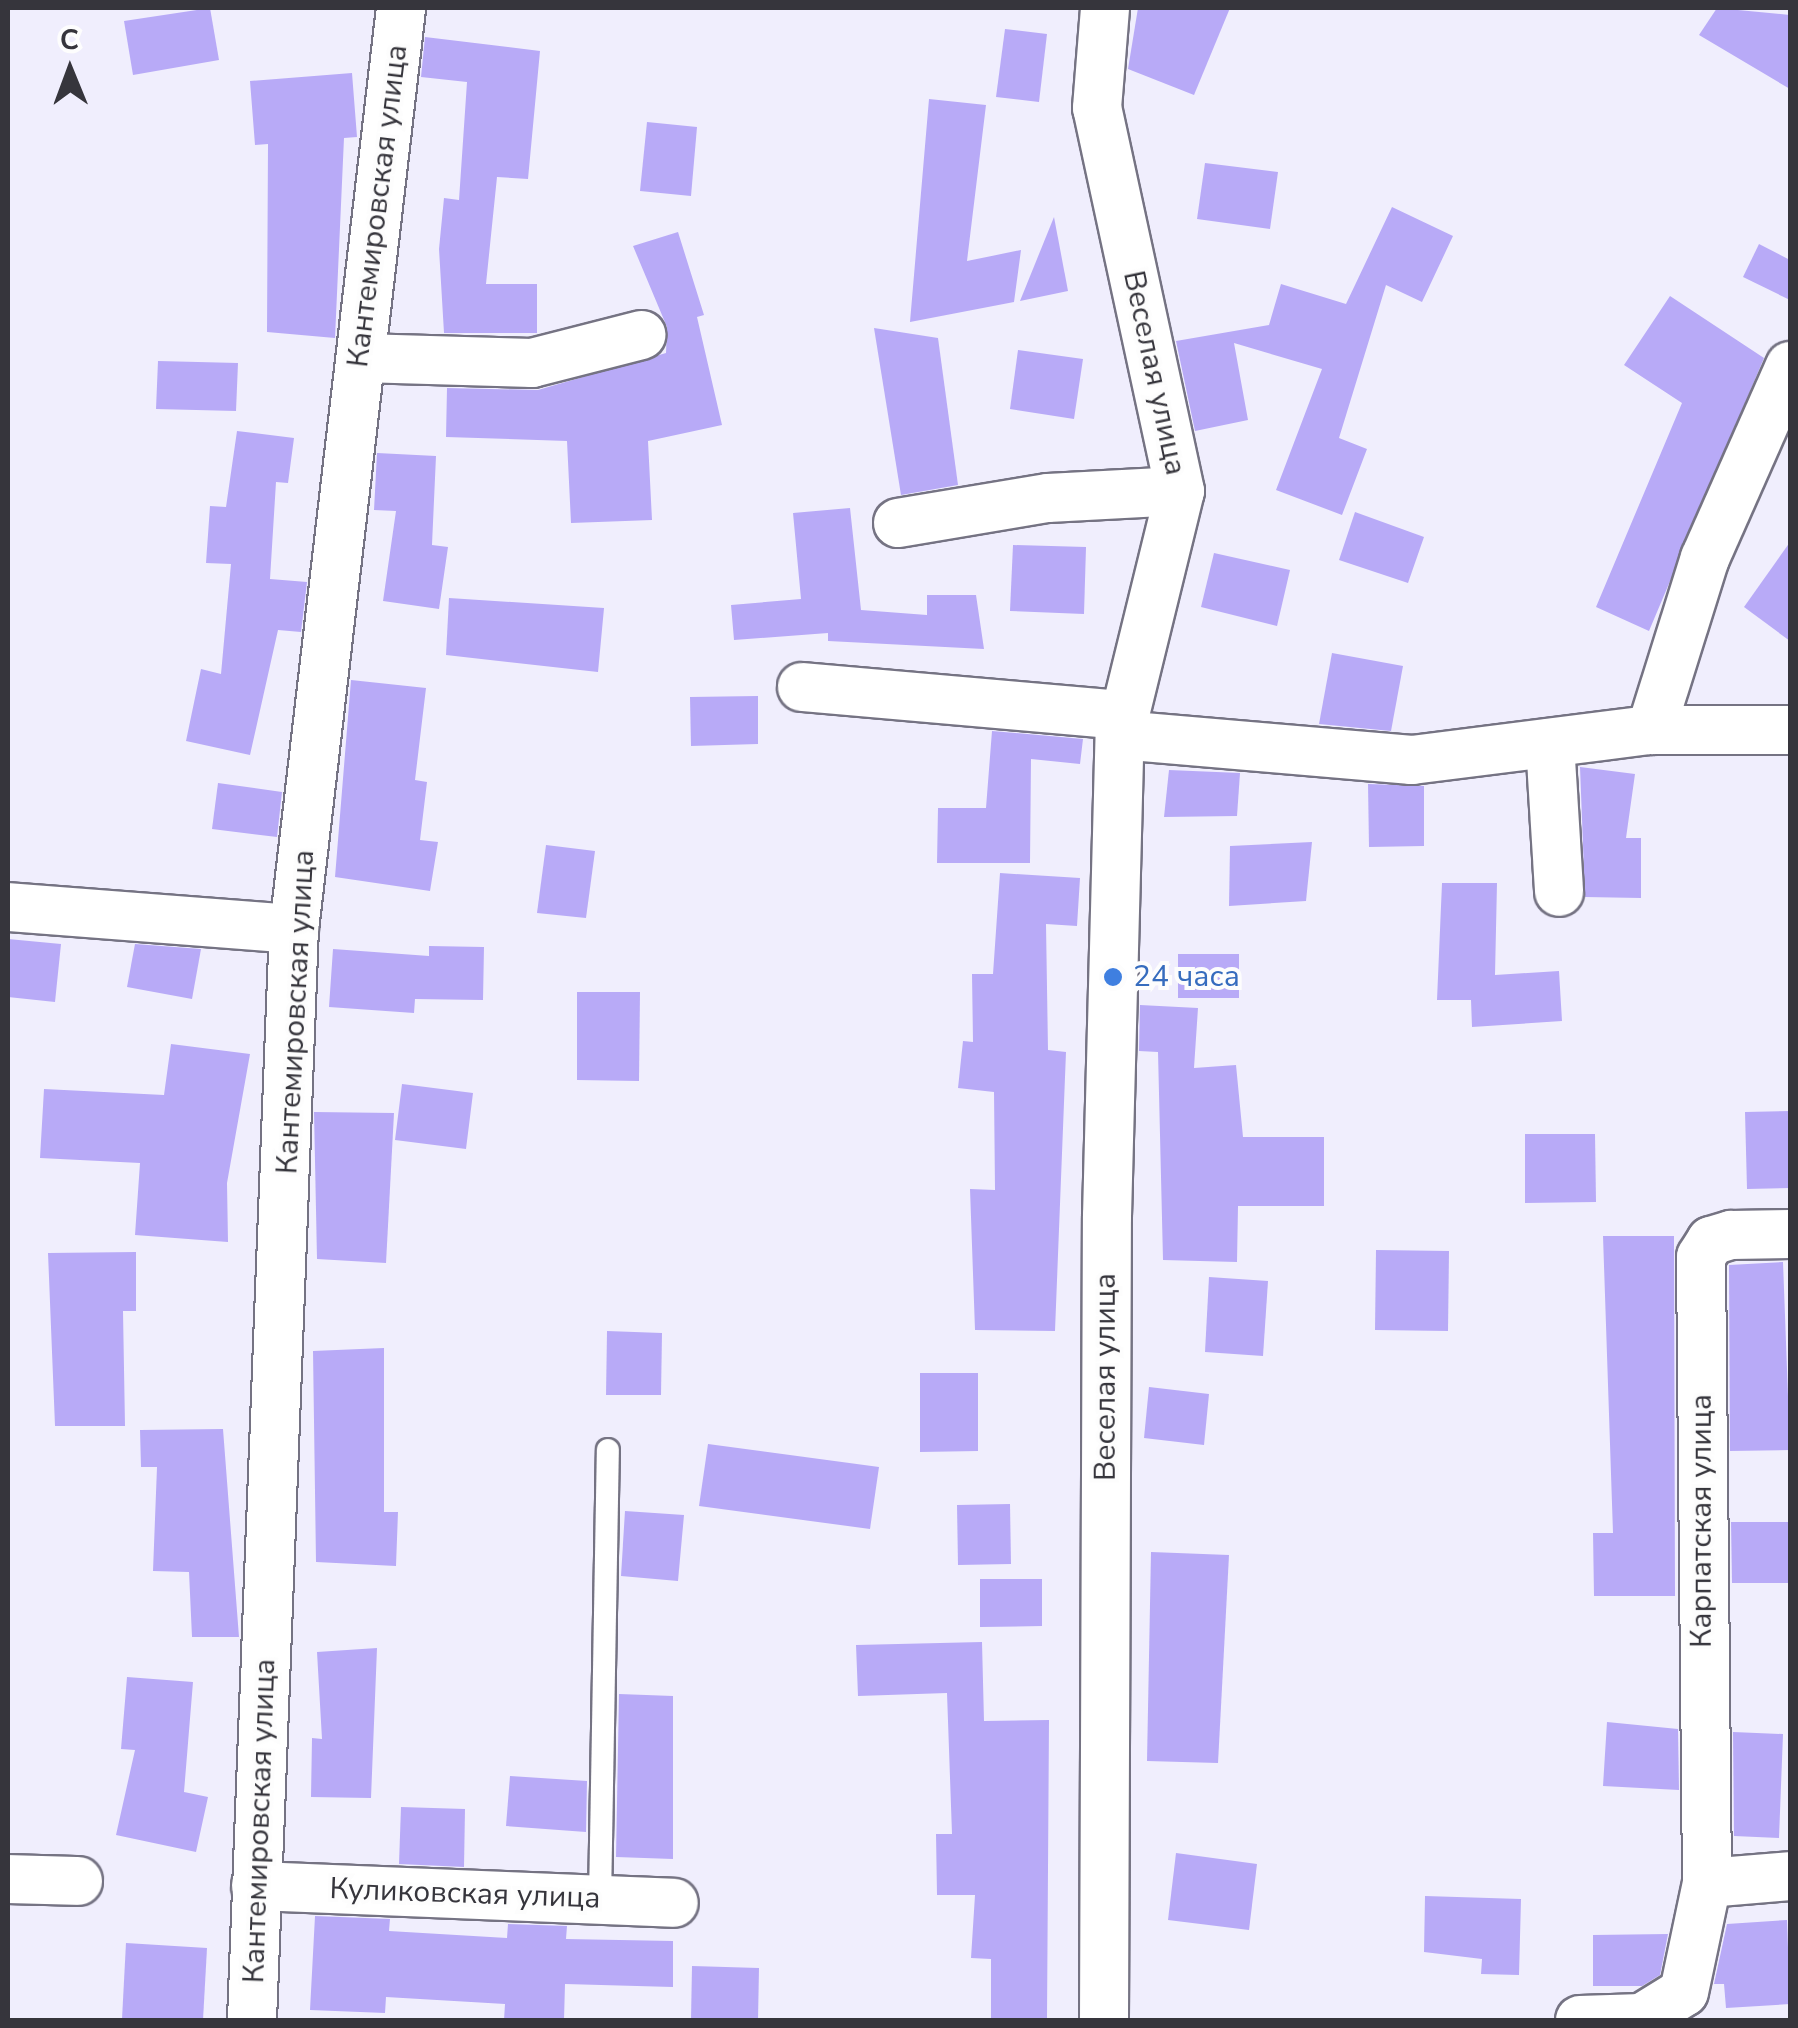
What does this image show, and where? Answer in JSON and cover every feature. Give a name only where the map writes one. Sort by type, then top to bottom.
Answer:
[{"type":"street","name":"Кантемировская улица","points":[[252,2020],[294,929],[401,8]]},
{"type":"street","name":"Веселая улица","points":[[1104,2020],[1106,1216],[1122,725],[1180,492],[1097,108],[1105,8]]},
{"type":"street","points":[[360,358],[532,363],[641,335]]},
{"type":"street","points":[[1650,730],[1705,558],[1790,366]]},
{"type":"street","points":[[898,523],[1048,498],[1180,492]]},
{"type":"street","points":[[802,687],[1412,760],[1650,730],[1790,730]]},
{"type":"street","points":[[1550,743],[1560,892]]},
{"type":"street","points":[[8,907],[294,929]]},
{"type":"street","name":"Карпатская улица","points":[[1707,1884],[1702,1257],[1711,1241],[1731,1235],[1790,1234]]},
{"type":"street","points":[[1580,2020],[1642,2018],[1684,1992],[1707,1884],[1790,1876]]},
{"type":"street","points":[[8,1879],[78,1881]]},
{"type":"street","name":"Куликовская улица","points":[[256,1886],[674,1903]]},
{"type":"lane","points":[[600,1900],[608,1450]]},
{"type":"building","points":[[210,8],[219,60],[133,75],[124,21]]},
{"type":"building","points":[[1138,8],[1230,8],[1194,95],[1128,69]]},
{"type":"building","points":[[1717,8],[1790,15],[1790,89],[1699,35]]},
{"type":"building","points":[[1005,29],[1047,34],[1039,102],[996,97]]},
{"type":"building","points":[[425,37],[540,51],[528,179],[497,177],[486,284],[537,284],[537,333],[444,333],[439,249],[444,198],[459,200],[467,82],[421,77]]},
{"type":"building","points":[[352,73],[357,137],[344,138],[335,338],[267,332],[268,144],[255,145],[250,81]]},
{"type":"building","points":[[929,99],[986,105],[967,261],[1021,250],[1014,302],[910,322]]},
{"type":"building","points":[[647,122],[697,127],[691,196],[640,191]]},
{"type":"building","points":[[1205,163],[1278,172],[1270,229],[1197,219]]},
{"type":"building","points":[[1392,207],[1453,236],[1422,302],[1386,285],[1339,438],[1367,449],[1342,515],[1276,490],[1322,369],[1234,343],[1248,420],[1195,431],[1176,341],[1269,325],[1281,284],[1346,304]]},
{"type":"building","points":[[1054,217],[1068,291],[1020,301]]},
{"type":"building","points":[[678,232],[704,315],[697,317],[722,425],[648,441],[652,520],[571,523],[567,441],[446,437],[447,388],[538,390],[666,353],[667,327],[633,246]]},
{"type":"building","points":[[1759,244],[1790,260],[1790,300],[1743,277]]},
{"type":"building","points":[[1670,296],[1764,358],[1649,631],[1596,607],[1682,403],[1624,365]]},
{"type":"building","points":[[874,328],[938,338],[958,485],[901,495]]},
{"type":"building","points":[[1018,350],[1083,359],[1074,419],[1010,409]]},
{"type":"building","points":[[158,361],[238,363],[236,411],[156,409]]},
{"type":"building","points":[[237,431],[294,438],[288,483],[276,482],[270,579],[307,582],[301,632],[278,630],[250,755],[186,741],[201,669],[221,674],[231,564],[206,563],[210,506],[226,507]]},
{"type":"building","points":[[377,453],[436,456],[432,545],[448,547],[439,609],[383,601],[396,511],[374,510]]},
{"type":"building","points":[[850,508],[861,610],[927,615],[927,595],[976,595],[984,649],[828,641],[828,633],[734,640],[731,605],[801,599],[793,513]]},
{"type":"building","points":[[1355,512],[1424,537],[1408,583],[1339,560]]},
{"type":"building","points":[[1790,542],[1790,641],[1744,607]]},
{"type":"building","points":[[1013,545],[1086,547],[1084,614],[1010,611]]},
{"type":"building","points":[[1214,553],[1290,570],[1277,626],[1201,607]]},
{"type":"building","points":[[449,598],[604,608],[598,672],[446,655]]},
{"type":"building","points":[[1332,653],[1403,666],[1391,731],[1319,724]]},
{"type":"building","points":[[351,680],[426,688],[415,780],[427,782],[420,840],[438,842],[430,891],[335,877]]},
{"type":"building","points":[[758,696],[758,744],[691,746],[690,697]]},
{"type":"building","points":[[992,731],[1083,739],[1080,764],[1031,759],[1030,863],[937,863],[938,808],[986,808]]},
{"type":"building","points":[[1580,767],[1635,774],[1626,838],[1641,838],[1641,898],[1585,897]]},
{"type":"building","points":[[1169,770],[1240,773],[1237,816],[1164,817]]},
{"type":"building","points":[[218,783],[282,792],[277,837],[212,829]]},
{"type":"building","points":[[1368,784],[1424,786],[1424,846],[1369,847]]},
{"type":"building","points":[[1312,842],[1306,901],[1229,906],[1230,846]]},
{"type":"building","points":[[546,845],[595,851],[586,918],[537,913]]},
{"type":"building","points":[[1000,873],[1080,878],[1077,926],[1046,924],[1048,1050],[1066,1052],[1055,1331],[975,1330],[970,1189],[995,1190],[994,1092],[958,1088],[963,1041],[973,1042],[972,974],[993,974]]},
{"type":"building","points":[[1442,883],[1497,883],[1495,975],[1559,971],[1562,1021],[1472,1027],[1471,1000],[1437,1000]]},
{"type":"building","points":[[8,939],[61,944],[55,1002],[8,997]]},
{"type":"building","points":[[135,944],[201,949],[192,999],[127,987]]},
{"type":"building","points":[[429,946],[484,947],[483,1000],[415,999],[414,1013],[329,1007],[333,949],[429,956]]},
{"type":"building","points":[[1178,954],[1239,954],[1239,998],[1178,998]]},
{"type":"building","points":[[577,992],[640,992],[639,1081],[577,1080]]},
{"type":"building","points":[[1140,1005],[1198,1008],[1194,1068],[1236,1065],[1243,1137],[1324,1137],[1324,1206],[1238,1206],[1237,1262],[1163,1260],[1158,1052],[1139,1051]]},
{"type":"building","points":[[171,1044],[250,1054],[227,1183],[228,1242],[135,1235],[140,1163],[40,1158],[44,1089],[164,1095]]},
{"type":"building","points":[[402,1084],[473,1093],[466,1149],[395,1140]]},
{"type":"building","points":[[1790,1111],[1790,1188],[1747,1189],[1745,1112]]},
{"type":"building","points":[[314,1112],[394,1113],[386,1263],[317,1259]]},
{"type":"building","points":[[1525,1134],[1595,1134],[1596,1202],[1525,1203]]},
{"type":"building","points":[[1603,1236],[1674,1236],[1675,1596],[1594,1596],[1593,1533],[1613,1533]]},
{"type":"building","points":[[1376,1250],[1449,1251],[1448,1331],[1375,1330]]},
{"type":"building","points":[[136,1252],[136,1311],[123,1311],[125,1426],[55,1426],[48,1253]]},
{"type":"building","points":[[1783,1262],[1790,1450],[1730,1451],[1729,1265]]},
{"type":"building","points":[[1209,1277],[1268,1281],[1263,1356],[1205,1352]]},
{"type":"building","points":[[607,1331],[662,1333],[661,1395],[606,1395]]},
{"type":"building","points":[[384,1348],[384,1512],[398,1512],[396,1566],[316,1562],[313,1351]]},
{"type":"building","points":[[920,1373],[978,1373],[978,1451],[920,1452]]},
{"type":"building","points":[[1149,1387],[1209,1394],[1204,1445],[1144,1438]]},
{"type":"building","points":[[223,1429],[239,1637],[192,1637],[189,1572],[153,1571],[157,1467],[141,1467],[140,1430]]},
{"type":"building","points":[[708,1444],[879,1467],[870,1529],[699,1506]]},
{"type":"building","points":[[1010,1504],[1011,1564],[958,1565],[957,1505]]},
{"type":"building","points":[[625,1511],[684,1515],[678,1581],[621,1576]]},
{"type":"building","points":[[1731,1522],[1790,1522],[1790,1583],[1732,1583]]},
{"type":"building","points":[[1151,1552],[1229,1555],[1218,1763],[1147,1761]]},
{"type":"building","points":[[980,1579],[1042,1579],[1042,1626],[980,1627]]},
{"type":"building","points":[[982,1642],[984,1721],[1049,1720],[1047,2020],[991,2020],[991,1959],[971,1958],[975,1895],[937,1895],[936,1834],[952,1834],[947,1693],[858,1696],[856,1645]]},
{"type":"building","points":[[377,1648],[371,1798],[311,1797],[312,1738],[322,1739],[317,1652]]},
{"type":"building","points":[[127,1677],[193,1682],[184,1792],[208,1797],[196,1852],[116,1835],[135,1750],[121,1749]]},
{"type":"building","points":[[619,1694],[673,1696],[673,1859],[616,1857]]},
{"type":"building","points":[[1607,1722],[1678,1729],[1679,1790],[1603,1786]]},
{"type":"building","points":[[1733,1732],[1783,1734],[1779,1838],[1734,1836]]},
{"type":"building","points":[[510,1776],[587,1781],[586,1832],[506,1826]]},
{"type":"building","points":[[401,1807],[465,1809],[464,1867],[399,1864]]},
{"type":"building","points":[[1176,1853],[1257,1864],[1249,1930],[1168,1920]]},
{"type":"building","points":[[1425,1896],[1521,1899],[1519,1975],[1481,1974],[1482,1959],[1424,1952]]},
{"type":"building","points":[[315,1916],[390,1919],[389,1931],[507,1938],[508,1924],[567,1926],[566,1939],[673,1941],[673,1987],[565,1984],[564,2020],[504,2020],[505,2004],[386,1997],[385,2013],[310,2010]]},
{"type":"building","points":[[1787,1920],[1790,2004],[1726,2008],[1724,1984],[1714,1984],[1727,1924]]},
{"type":"building","points":[[1668,1934],[1660,1975],[1642,1986],[1593,1986],[1593,1935]]},
{"type":"building","points":[[126,1943],[207,1948],[203,2020],[122,2019]]},
{"type":"building","points":[[692,1966],[759,1968],[758,2020],[691,2020]]},
{"type":"place","name":"24 часа","points":[[1113,977]]}]
